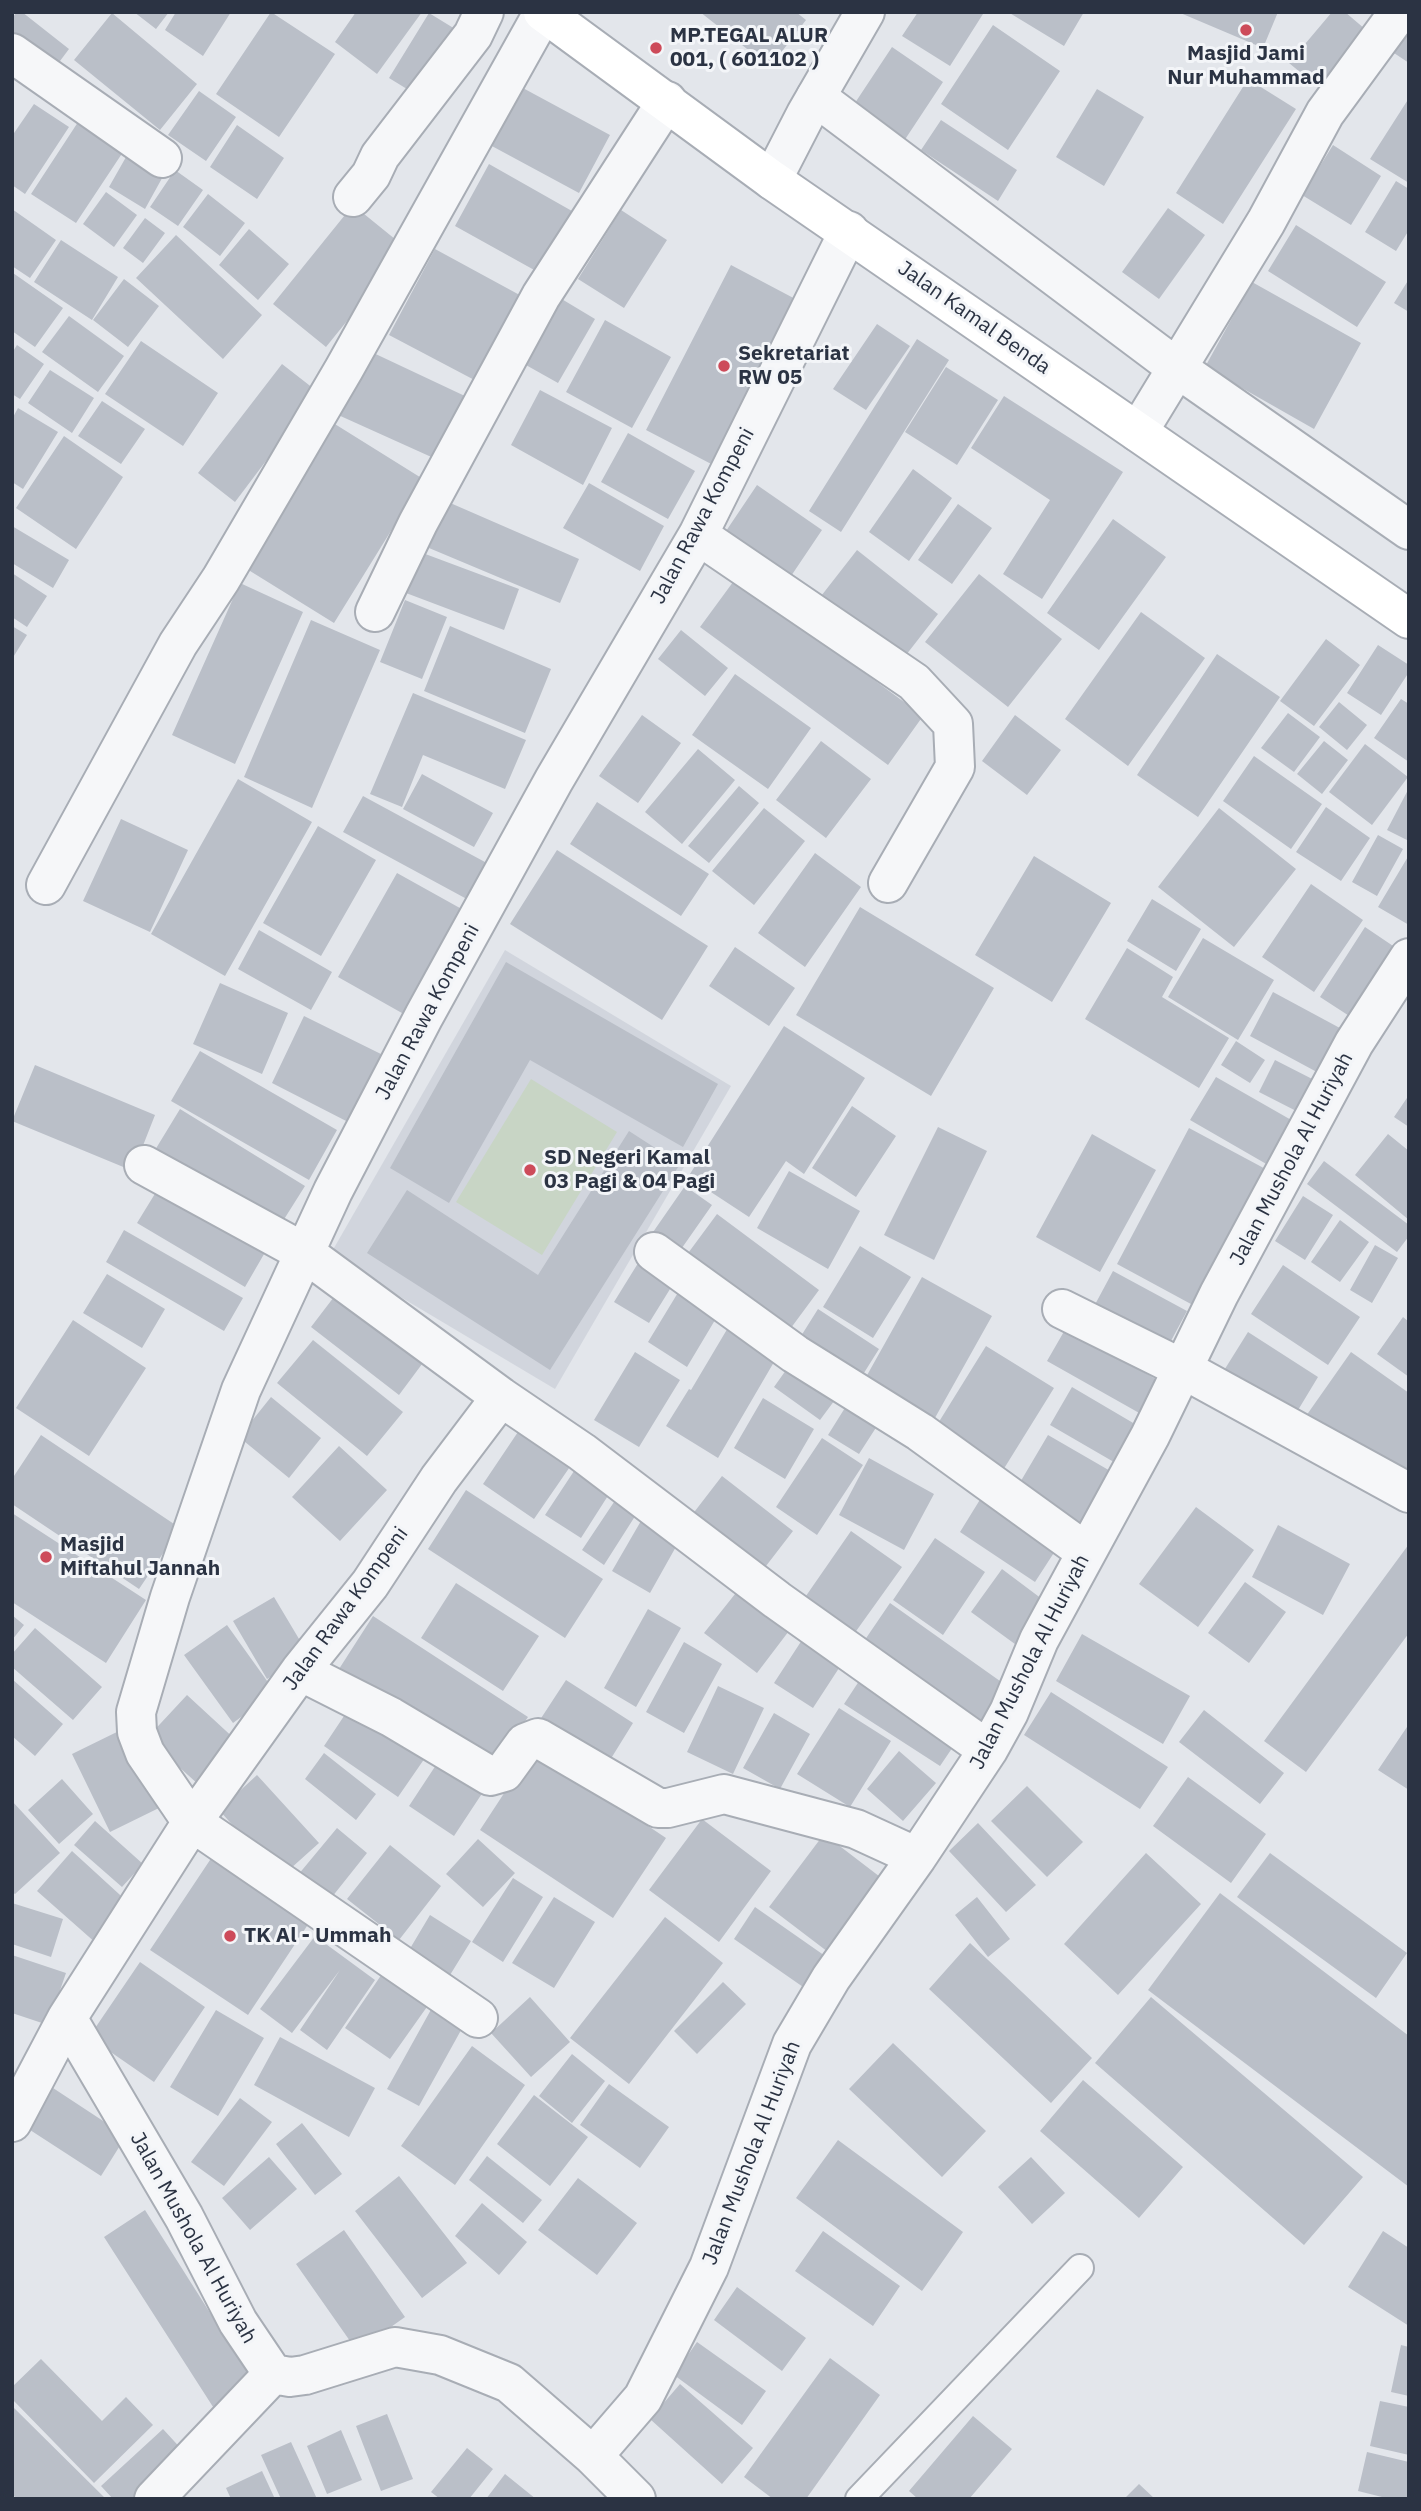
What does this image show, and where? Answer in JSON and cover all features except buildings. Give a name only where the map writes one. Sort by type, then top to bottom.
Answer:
[{"type":"main road","name":"Jalan Kamal Benda","points":[[543,12],[667,102],[778,169],[849,231],[1158,398],[1409,619]]},
{"type":"street","points":[[353,197],[371,175],[380,156],[473,35],[484,12]]},
{"type":"street","points":[[46,885],[178,644],[221,579],[344,369],[543,12]]},
{"type":"street","points":[[778,169],[865,12]]},
{"type":"street","points":[[1158,398],[1266,222],[1325,113],[1399,12]]},
{"type":"street","points":[[12,53],[162,158]]},
{"type":"street","points":[[375,612],[418,523],[541,296],[667,102]]},
{"type":"street","points":[[811,106],[1158,398],[1409,530]]},
{"type":"street","name":"Jalan Rawa Kompeni","points":[[478,2018],[192,1822],[145,1753],[137,1732],[136,1712],[170,1597],[241,1391],[333,1191],[424,1016],[554,780],[698,534],[849,231]]},
{"type":"street","points":[[698,534],[914,682],[953,724],[955,766],[888,883]]},
{"type":"street","name":"Jalan Mushola Al Huriyah","points":[[593,2456],[643,2398],[709,2267],[792,2044],[831,1978],[917,1857],[988,1750],[1009,1712],[1039,1640],[1150,1436],[1219,1294],[1354,1043],[1409,958]]},
{"type":"street","points":[[145,1165],[305,1253],[501,1397],[582,1452],[777,1600],[988,1750]]},
{"type":"street","points":[[654,1252],[795,1354],[920,1432],[1086,1552]]},
{"type":"street","points":[[1062,1309],[1183,1369],[1409,1493]]},
{"type":"street","name":"Jalan Rawa Kompeni","points":[[12,2122],[67,2018],[192,1822],[300,1671],[370,1584],[439,1479],[501,1397]]},
{"type":"street","points":[[300,1671],[391,1717],[490,1776],[504,1772],[525,1742],[538,1738],[658,1808],[724,1794],[856,1829],[917,1857]]},
{"type":"street","name":"Jalan Mushola Al Huriyah","points":[[67,2018],[184,2217],[238,2322],[273,2374]]},
{"type":"street","points":[[154,2499],[273,2374],[290,2377],[305,2375],[395,2347],[440,2355],[509,2383],[593,2456],[636,2499]]},
{"type":"lane","points":[[859,2499],[1080,2268]]},
{"type":"shaded area","name":"SD Negeri Kamal 03 Pagi & 04 Pagi","points":[[505,950],[731,1086],[555,1389],[330,1255]]},
{"type":"green space","points":[[531,1079],[617,1132],[542,1255],[456,1202]]},
{"type":"place","name":"Masjid Jami Nur Muhammad","points":[[1246,30]]},
{"type":"place","name":"MP.TEGAL ALUR 001, ( 601102 )","points":[[656,48]]},
{"type":"place","name":"Sekretariat RW 05","points":[[724,366]]},
{"type":"place","name":"SD Negeri Kamal 03 Pagi & 04 Pagi","points":[[530,1170]]},
{"type":"place","name":"Masjid Miftahul Jannah","points":[[46,1557]]},
{"type":"place","name":"TK Al - Ummah","points":[[230,1936]]}]
